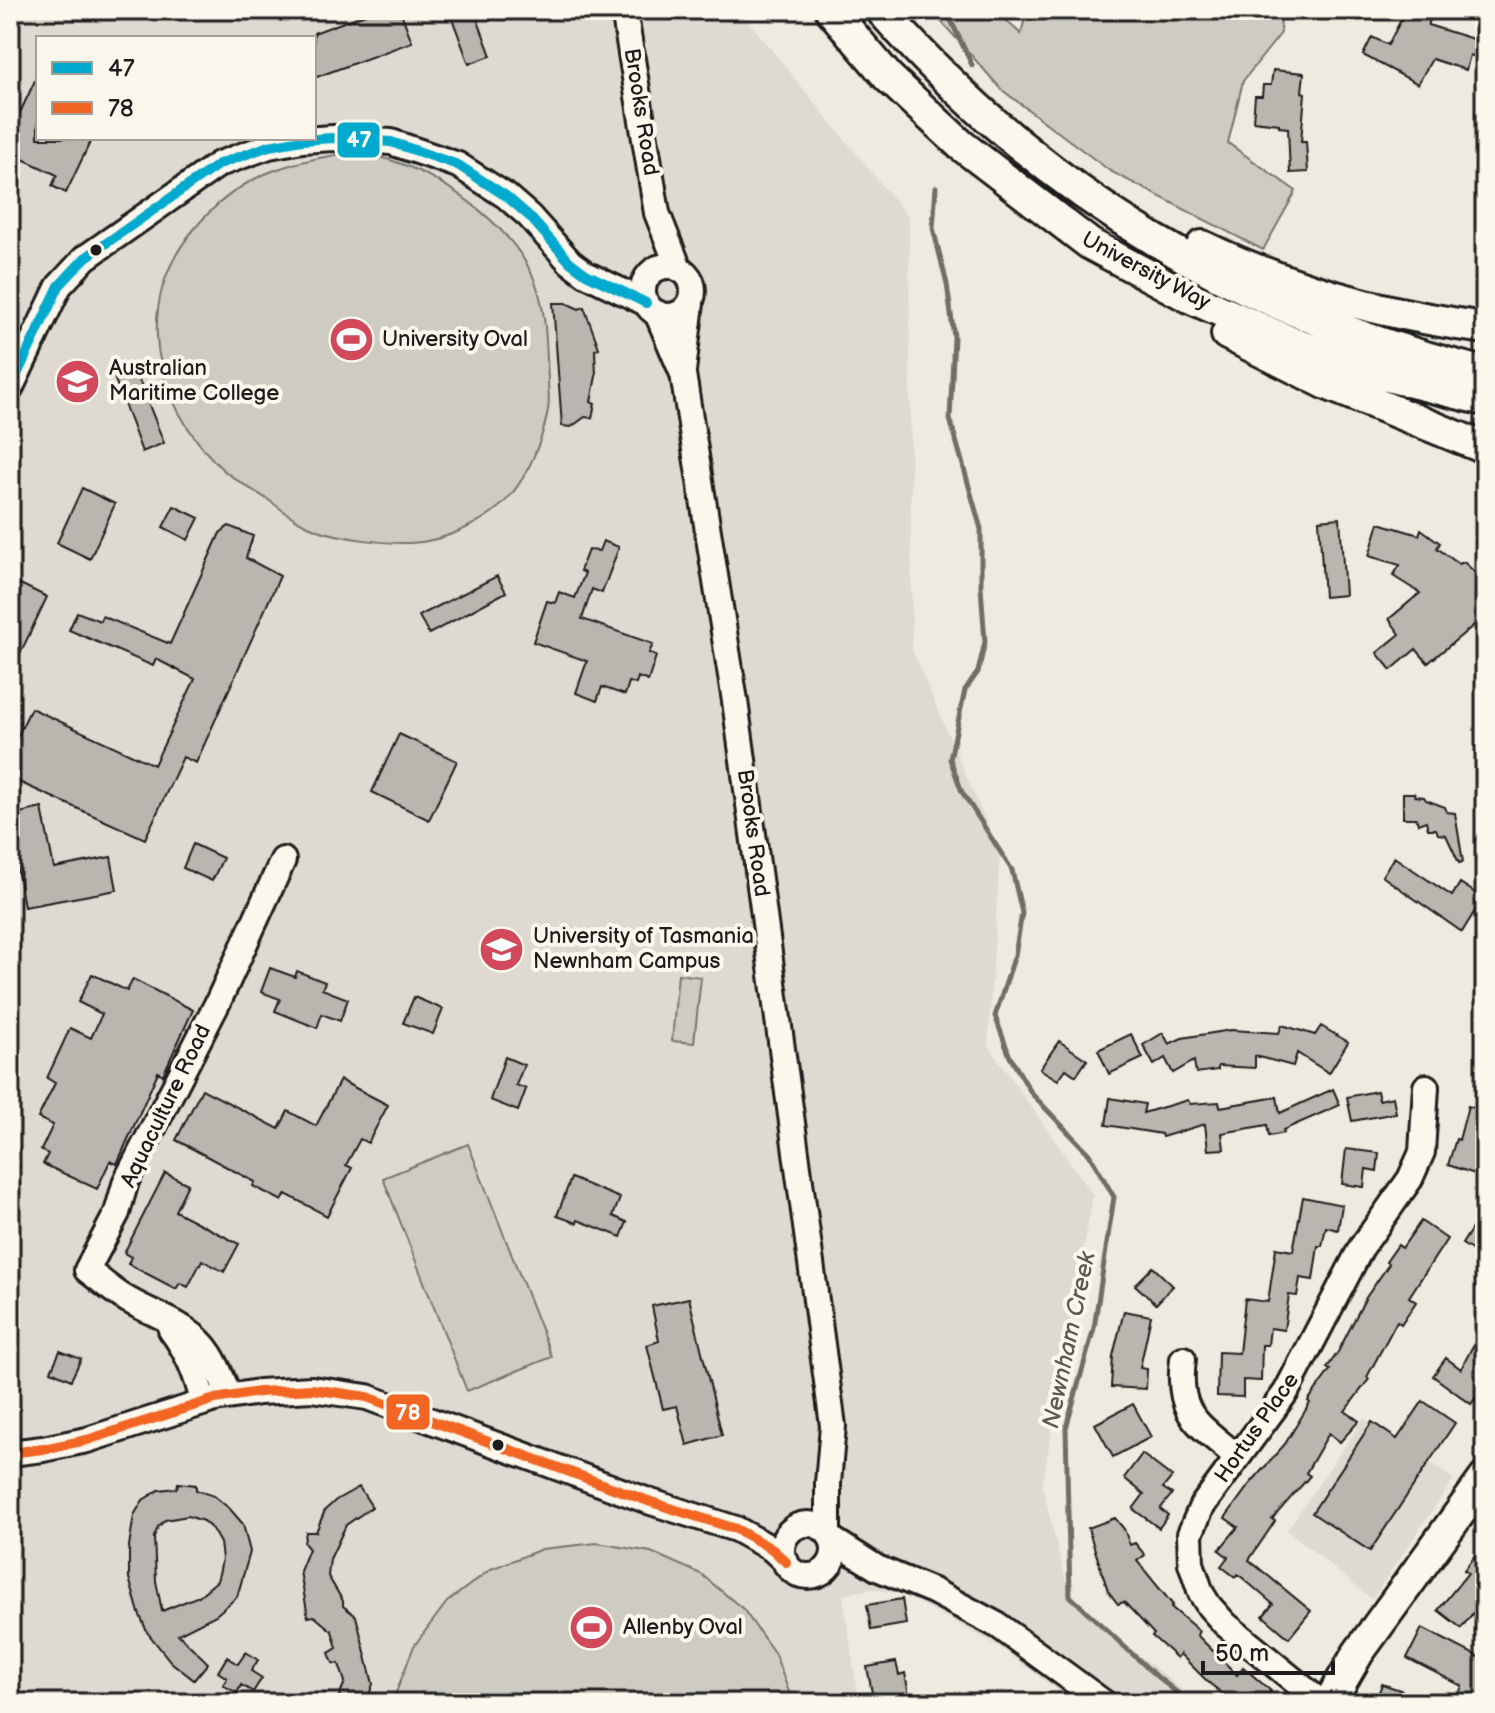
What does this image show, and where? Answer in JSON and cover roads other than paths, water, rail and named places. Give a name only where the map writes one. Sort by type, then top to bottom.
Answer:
[{"type":"main road","points":[[814,10],[888,77]]},
{"type":"main road","name":"University Way","points":[[831,10],[888,77],[961,145],[1090,244],[1187,296],[1295,344],[1379,374],[1485,400]]},
{"type":"main road","name":"University Way","points":[[881,10],[935,70],[1022,149],[1136,229],[1267,301],[1321,323],[1434,361],[1485,373]]},
{"type":"main road","points":[[972,105],[1080,179],[1181,236],[1233,260],[1325,294],[1393,313],[1485,328]]},
{"type":"main road","points":[[1090,244],[1171,303],[1272,358],[1327,384],[1485,448]]},
{"type":"main road","points":[[1317,1701],[1358,1653],[1485,1478]]},
{"type":"street","name":"Brooks Road","points":[[624,10],[657,213],[679,269]]},
{"type":"street","points":[[10,389],[59,286],[75,266],[219,164],[269,146],[312,140]]},
{"type":"street","points":[[316,140],[391,142],[458,165],[506,196],[529,216],[570,262],[593,278],[672,316],[691,303],[693,287],[679,269],[664,267],[650,274],[636,272],[593,278]]},
{"type":"street","name":"Brooks Road","points":[[650,274],[657,213]]},
{"type":"street","points":[[650,274],[644,287],[651,308]]},
{"type":"street","name":"Brooks Road","points":[[691,303],[683,374],[737,716],[833,1426],[828,1483],[830,1536]]},
{"type":"street","name":"Brooks Road","points":[[651,308],[683,374]]},
{"type":"street","name":"Aquaculture Road","points":[[229,1396],[214,1362],[184,1326],[122,1296],[87,1270],[117,1213],[126,1181],[218,1002],[283,860]]},
{"type":"street","name":"Hortus Place","points":[[1317,1701],[1225,1624],[1209,1606],[1195,1578],[1189,1548],[1195,1518],[1286,1392],[1361,1248],[1410,1179],[1422,1152],[1426,1087]]},
{"type":"street","name":"Aquaculture Road","points":[[162,1318],[188,1354],[203,1402]]},
{"type":"street","points":[[1183,1359],[1180,1383],[1184,1404],[1192,1418],[1237,1457]]},
{"type":"street","points":[[10,1453],[87,1440],[229,1396],[312,1389],[367,1397],[651,1502],[736,1529],[772,1549],[799,1574],[807,1576],[824,1571],[877,1568]]},
{"type":"street","points":[[786,1562],[783,1545],[828,1483]]},
{"type":"street","points":[[736,1529],[793,1528],[813,1524],[877,1568],[933,1591],[999,1626],[1104,1703]]},
{"type":"street","points":[[824,1571],[834,1557],[830,1536]]},
{"type":"waterway","name":"Newnham Creek","points":[[946,10],[972,65]]},
{"type":"waterway","name":"Newnham Creek","points":[[936,187],[933,228],[947,284],[954,337],[950,419],[981,529],[985,642],[978,672],[965,690],[950,759],[962,792],[1012,870],[1022,913],[1015,955],[995,1016],[1010,1057],[1032,1094],[1089,1154],[1114,1197],[1094,1328],[1066,1428],[1070,1596],[1190,1703]]},
{"type":"place","name":"University Oval","points":[[351,339]]},
{"type":"place","name":"Australian Maritime College","points":[[78,381]]},
{"type":"place","name":"University of Tasmania Newnham Campus","points":[[502,949]]},
{"type":"place","name":"Allenby Oval","points":[[592,1627]]}]
